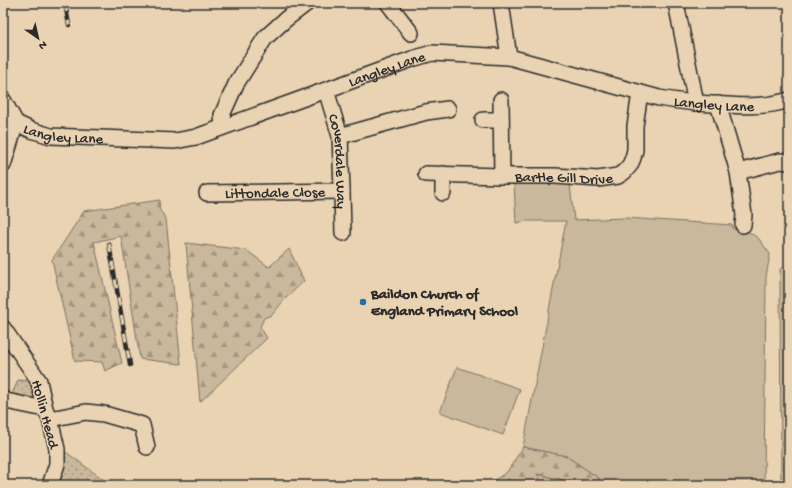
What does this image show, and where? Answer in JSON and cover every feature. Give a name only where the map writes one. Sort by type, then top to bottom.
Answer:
[{"type":"street","points":[[222,127],[222,115],[233,90],[265,38],[307,3]]},
{"type":"street","points":[[388,3],[411,33]]},
{"type":"street","points":[[501,3],[509,57]]},
{"type":"street","points":[[676,3],[696,103]]},
{"type":"street","name":"Langley Lane","points":[[3,100],[16,123],[31,130],[51,136],[175,141],[196,136],[432,53],[509,57],[673,101],[752,106],[789,100]]},
{"type":"street","name":"Coverdale Way","points":[[326,90],[340,136],[343,233]]},
{"type":"street","name":"Bartle Gill Drive","points":[[426,174],[555,176],[598,179],[618,176],[630,165],[633,158],[635,150],[635,126],[640,93]]},
{"type":"street","points":[[501,100],[502,176]]},
{"type":"street","points":[[718,104],[738,172],[744,215],[743,224]]},
{"type":"street","points":[[340,136],[426,112],[448,109]]},
{"type":"street","points":[[483,120],[501,120]]},
{"type":"street","points":[[3,165],[16,123]]},
{"type":"street","points":[[738,172],[780,161],[789,162]]},
{"type":"street","points":[[443,174],[443,193]]},
{"type":"street","name":"Littondale Close","points":[[207,193],[342,192]]},
{"type":"street","name":"Hollin Head","points":[[3,328],[39,381],[56,449],[57,464],[50,485]]},
{"type":"street","points":[[3,399],[47,414],[86,412],[104,414],[142,425],[147,447]]},
{"type":"green space","points":[[514,183],[570,184],[574,220],[625,218],[732,225],[733,229],[745,229],[759,239],[770,254],[766,277],[764,485],[586,485],[600,479],[566,456],[523,447],[566,221],[526,221],[516,223]]},
{"type":"green space","points":[[160,200],[159,209],[166,219],[181,364],[140,359],[121,236],[94,242],[122,363],[105,371],[102,362],[75,361],[52,260],[84,211]]},
{"type":"green space","points":[[186,243],[246,250],[269,267],[289,249],[304,281],[284,300],[272,315],[264,318],[260,327],[267,338],[200,402]]},
{"type":"green space","points":[[789,265],[789,485],[781,485],[780,269]]},
{"type":"green space","points":[[457,367],[520,389],[503,435],[440,412]]},
{"type":"green space","points":[[18,380],[28,381],[38,403],[10,399]]},
{"type":"green space","points":[[523,447],[566,456],[600,479],[586,485],[537,474],[543,485],[519,485],[508,479],[503,485],[487,485],[507,472]]},
{"type":"green space","points":[[63,450],[111,485],[56,485]]},
{"type":"green space","points":[[537,474],[586,485],[543,485]]},
{"type":"railway","points":[[65,3],[69,25]]},
{"type":"railway","points":[[109,244],[130,365]]},
{"type":"place","name":"Baildon Church of England Primary School","points":[[363,302]]}]
